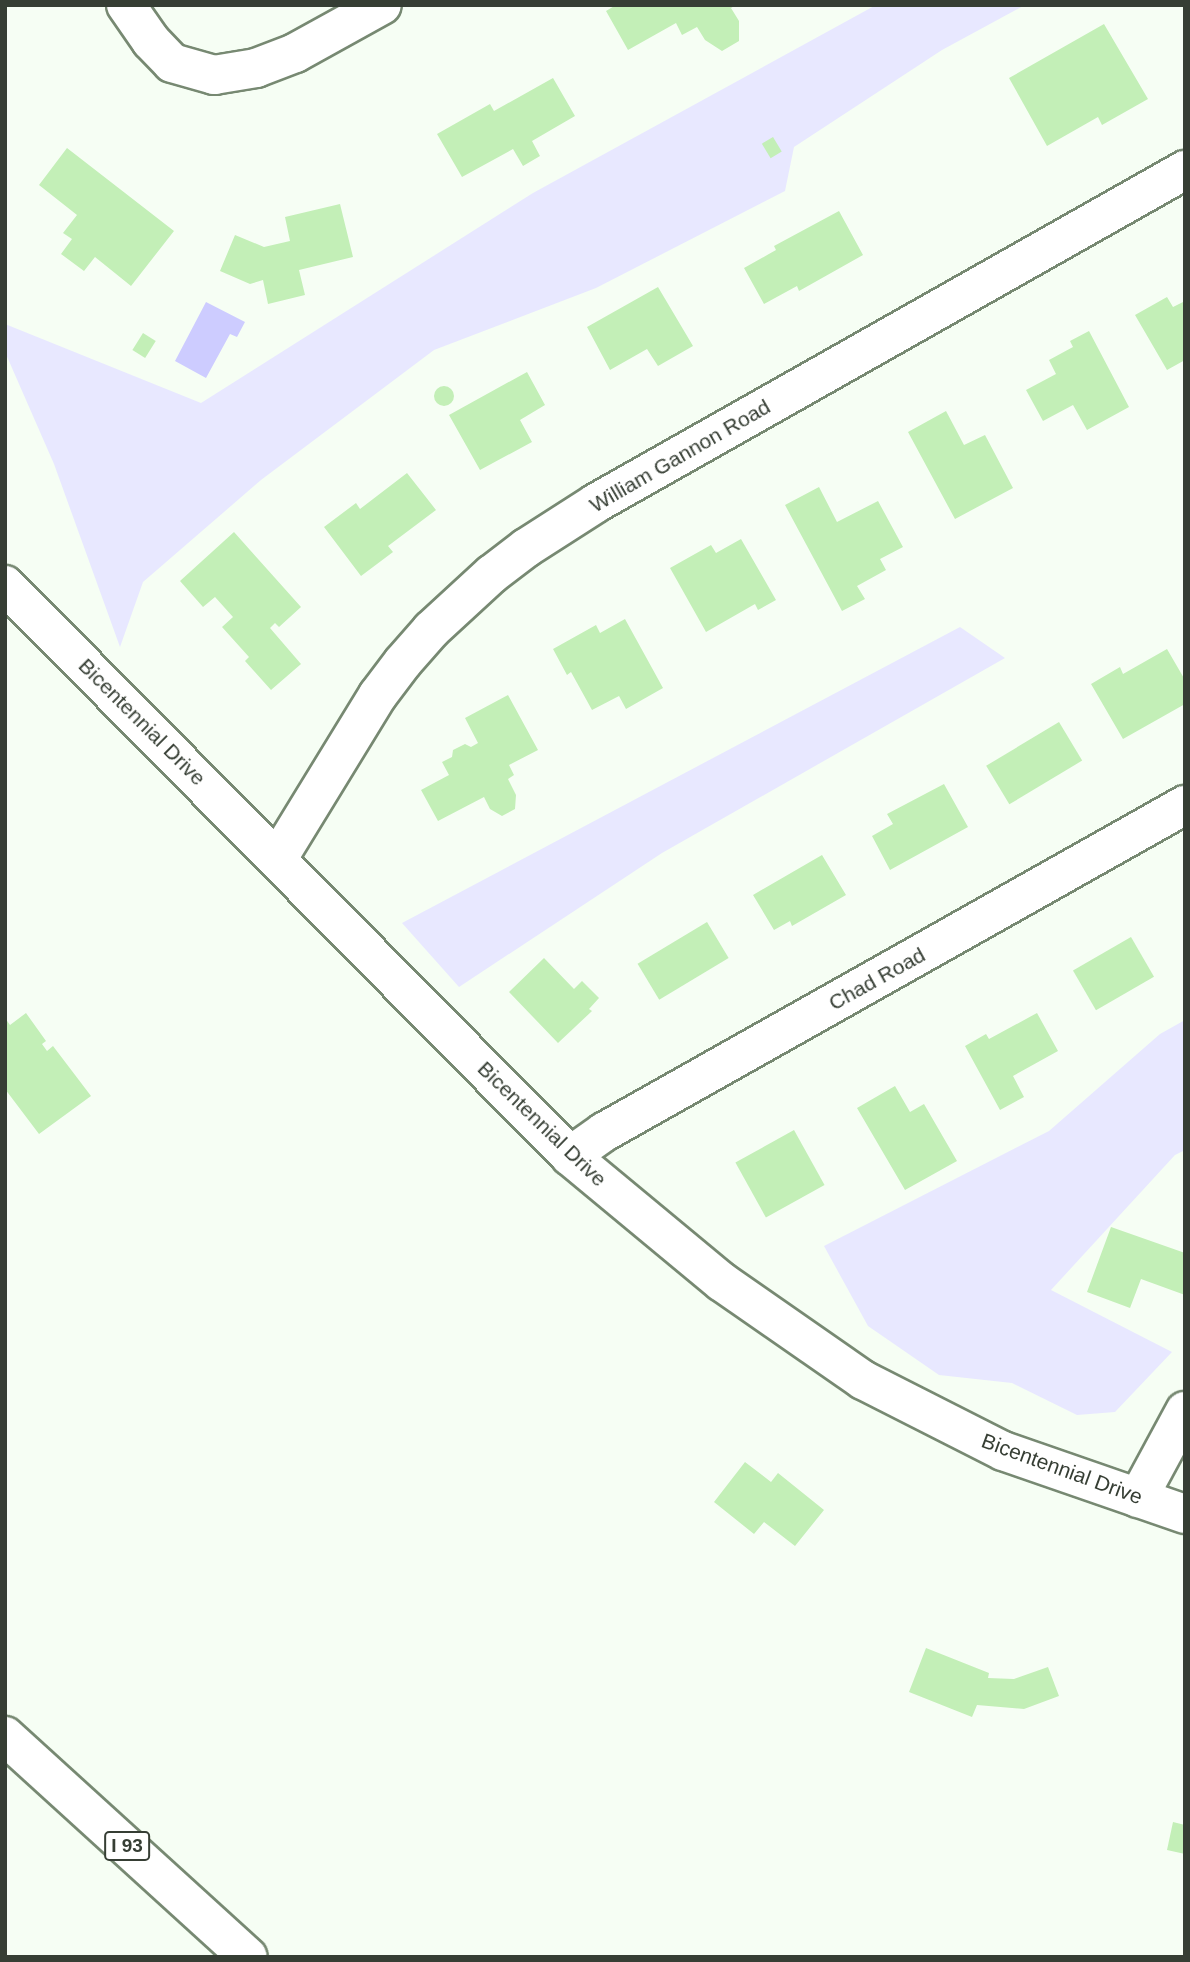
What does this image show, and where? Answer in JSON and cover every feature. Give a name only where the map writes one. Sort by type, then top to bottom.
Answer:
[{"type":"main road","points":[[127,5],[151,41],[172,63],[214,75],[256,68],[295,53],[382,5]]},
{"type":"main road","name":"William Gannon Road","points":[[278,858],[379,695],[403,662],[431,631],[492,574],[526,548],[596,503],[1185,170]]},
{"type":"main road","name":"Bicentennial Drive","points":[[5,585],[570,1156],[722,1282],[863,1380],[1003,1451],[1185,1514]]},
{"type":"main road","name":"Chad Road","points":[[570,1156],[604,1132],[1185,805]]},
{"type":"main road","points":[[1138,1498],[1185,1411]]},
{"type":"main road","name":"I 93","points":[[5,1736],[248,1957]]},
{"type":"shaded area","points":[[876,5],[1025,5],[942,50],[794,147],[785,191],[596,288],[434,350],[261,480],[143,582],[120,647],[54,464],[5,352],[5,324],[201,403],[533,193]]},
{"type":"shaded area","points":[[960,627],[1005,658],[662,853],[459,987],[402,923]]},
{"type":"shaded area","points":[[1185,1020],[1185,1150],[1175,1155],[1051,1290],[1172,1352],[1115,1412],[1077,1415],[1012,1383],[939,1375],[868,1326],[824,1246],[1049,1131],[1160,1034]]},
{"type":"water","points":[[206,302],[245,322],[237,337],[230,334],[206,378],[175,361]]},
{"type":"building","points":[[616,5],[736,5],[731,8],[739,21],[739,41],[722,51],[705,40],[697,27],[682,35],[676,23],[628,50],[606,11]]},
{"type":"building","points":[[1104,24],[1148,99],[1102,125],[1098,117],[1047,146],[1009,78]]},
{"type":"building","points":[[553,78],[575,116],[532,141],[540,156],[523,166],[513,149],[462,177],[437,134],[490,104],[494,111]]},
{"type":"building","points":[[773,137],[782,152],[771,158],[762,144]]},
{"type":"building","points":[[67,148],[174,231],[131,286],[95,257],[84,271],[61,254],[72,239],[63,233],[77,215],[39,185]]},
{"type":"building","points":[[340,204],[353,257],[299,270],[305,295],[268,304],[263,280],[250,284],[220,271],[235,235],[264,247],[290,241],[285,217]]},
{"type":"building","points":[[839,211],[863,255],[799,291],[797,286],[764,304],[744,268],[776,250],[774,246]]},
{"type":"building","points":[[658,287],[693,346],[658,366],[647,349],[610,370],[587,327]]},
{"type":"building","points":[[1167,297],[1173,307],[1185,301],[1185,360],[1167,370],[1135,315]]},
{"type":"building","points":[[1089,331],[1129,407],[1087,430],[1073,405],[1043,421],[1026,390],[1056,374],[1049,360],[1073,347],[1070,341]]},
{"type":"building","points":[[143,333],[156,341],[145,358],[132,350]]},
{"type":"building","points":[[527,372],[545,405],[520,420],[532,442],[480,470],[449,415]]},
{"type":"building","points":[[444,386],[451,389],[454,396],[451,403],[444,406],[437,403],[434,396],[437,389]]},
{"type":"building","points":[[946,411],[964,445],[985,435],[1013,488],[955,519],[908,432]]},
{"type":"building","points":[[407,473],[436,510],[388,546],[393,552],[361,576],[324,527],[356,503],[360,509]]},
{"type":"building","points":[[819,487],[837,522],[878,501],[903,547],[880,559],[886,570],[857,586],[865,599],[842,611],[785,505]]},
{"type":"building","points":[[234,532],[301,607],[279,627],[275,623],[270,628],[301,664],[271,690],[245,661],[249,657],[222,627],[233,617],[215,597],[203,607],[180,581]]},
{"type":"building","points":[[741,539],[776,600],[758,610],[755,604],[706,632],[670,568],[711,545],[716,553]]},
{"type":"building","points":[[625,619],[663,688],[626,709],[619,696],[592,710],[571,672],[567,675],[553,649],[596,625],[600,633]]},
{"type":"building","points":[[1167,649],[1185,680],[1185,704],[1123,739],[1091,684],[1120,667],[1123,674]]},
{"type":"building","points":[[508,695],[538,750],[509,765],[514,775],[508,779],[516,795],[515,809],[502,816],[490,809],[484,797],[438,821],[421,790],[449,775],[442,762],[452,757],[453,750],[465,744],[471,747],[478,743],[465,718]]},
{"type":"building","points":[[1059,722],[1082,761],[1009,804],[986,766]]},
{"type":"building","points":[[944,784],[968,827],[890,870],[872,836],[893,824],[887,814]]},
{"type":"building","points":[[822,855],[846,895],[792,926],[790,921],[774,930],[753,895]]},
{"type":"building","points":[[707,922],[729,958],[659,1000],[638,964]]},
{"type":"building","points":[[1131,937],[1154,977],[1096,1010],[1073,970]]},
{"type":"building","points":[[544,958],[574,989],[582,981],[599,998],[589,1009],[592,1011],[558,1043],[509,992]]},
{"type":"building","points":[[26,1013],[46,1041],[42,1044],[47,1051],[53,1046],[91,1096],[39,1134],[5,1089],[5,1018],[10,1025]]},
{"type":"building","points":[[1037,1013],[1058,1051],[1013,1076],[1024,1097],[1000,1110],[965,1046],[986,1034],[989,1039]]},
{"type":"building","points":[[895,1086],[910,1112],[924,1104],[957,1161],[905,1190],[857,1108]]},
{"type":"building","points":[[794,1130],[825,1185],[766,1218],[735,1162]]},
{"type":"building","points":[[1111,1227],[1185,1253],[1185,1295],[1141,1279],[1130,1308],[1087,1292]]},
{"type":"building","points":[[745,1462],[771,1482],[778,1473],[824,1510],[795,1546],[764,1522],[754,1534],[714,1502]]},
{"type":"building","points":[[926,1648],[989,1673],[988,1678],[1014,1679],[1048,1667],[1059,1696],[1024,1709],[977,1705],[972,1717],[909,1692]]},
{"type":"building","points":[[1173,1822],[1185,1825],[1185,1854],[1167,1850]]}]
